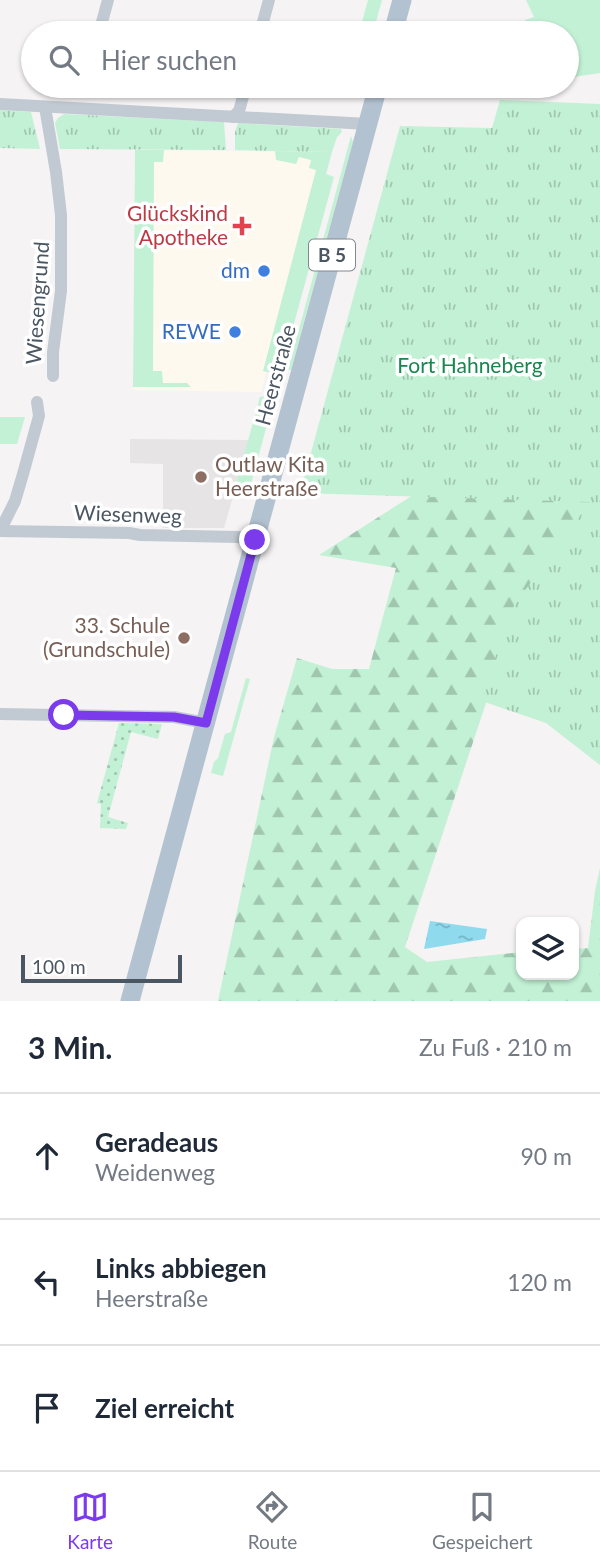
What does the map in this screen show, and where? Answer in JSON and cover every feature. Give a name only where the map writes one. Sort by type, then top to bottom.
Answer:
[{"type":"main road","points":[[396,21],[402,0]]},
{"type":"main road","name":"Heerstraße","points":[[130,1001],[375,98]]},
{"type":"street","points":[[102,21],[108,0]]},
{"type":"street","points":[[263,21],[269,0]]},
{"type":"street","points":[[233,117],[239,111],[243,98]]},
{"type":"street","points":[[0,104],[368,124]]},
{"type":"street","name":"Wiesengrund","points":[[45,107],[61,215],[61,291],[53,352],[53,376]]},
{"type":"street","points":[[0,531],[20,485],[39,416],[37,402]]},
{"type":"street","name":"Wiesenweg","points":[[0,531],[129,533],[239,537],[255,540]]},
{"type":"street","points":[[0,714],[174,717],[206,723]]},
{"type":"shaded area","points":[[135,150],[326,152],[261,392],[133,390]]},
{"type":"shaded area","name":"Outlaw Kita Heerstraße","points":[[130,439],[249,440],[224,528],[163,528],[163,464],[130,463]]},
{"type":"green space","points":[[368,0],[382,0],[376,21],[362,21]]},
{"type":"green space","points":[[526,0],[600,0],[600,73],[579,76],[579,21],[525,21],[534,17]]},
{"type":"green space","name":"Fort Hahneberg","points":[[500,100],[600,104],[600,765],[546,723],[482,701],[509,612],[590,502],[300,493],[400,126],[492,128]]},
{"type":"green space","points":[[0,110],[31,112],[40,149],[0,148]]},
{"type":"green space","points":[[64,114],[224,122],[226,150],[60,149],[55,123]]},
{"type":"green space","points":[[238,123],[341,129],[342,132],[337,137],[332,152],[235,150]]},
{"type":"green space","points":[[351,136],[353,142],[291,370],[288,370]]},
{"type":"green space","points":[[135,150],[164,150],[163,162],[154,162],[153,371],[162,371],[163,383],[187,383],[191,387],[133,387]]},
{"type":"green space","points":[[275,151],[332,152],[326,174],[334,177],[281,371],[267,372],[263,371],[316,170],[309,168],[311,160],[299,157],[296,164],[276,160]]},
{"type":"green space","points":[[275,395],[248,495],[234,492],[260,397]]},
{"type":"green space","points":[[0,417],[25,417],[17,444],[0,444]]},
{"type":"green space","points":[[435,481],[600,499],[551,723],[489,694],[405,947],[427,962],[516,953],[516,980],[579,980],[579,949],[588,948],[600,868],[600,1001],[218,1001],[274,737],[297,658],[332,669],[369,669],[396,568],[319,555]]},
{"type":"green space","points":[[246,678],[250,679],[223,776],[211,773],[225,734],[231,732]]},
{"type":"green space","points":[[119,723],[162,724],[158,739],[131,732],[108,817],[128,823],[126,829],[100,828],[101,804],[97,803]]},
{"type":"water","points":[[430,921],[487,929],[485,939],[424,949]]},
{"type":"place","name":"Glückskind Apotheke","points":[[242,226]]},
{"type":"place","name":"dm","points":[[264,271]]},
{"type":"place","name":"REWE","points":[[235,332]]},
{"type":"place","name":"Outlaw Kita Heerstraße","points":[[201,477]]},
{"type":"place","name":"33. Schule (Grundschule)","points":[[184,638]]},
{"type":"route","points":[[64,715],[174,717],[206,723],[255,540]]}]
